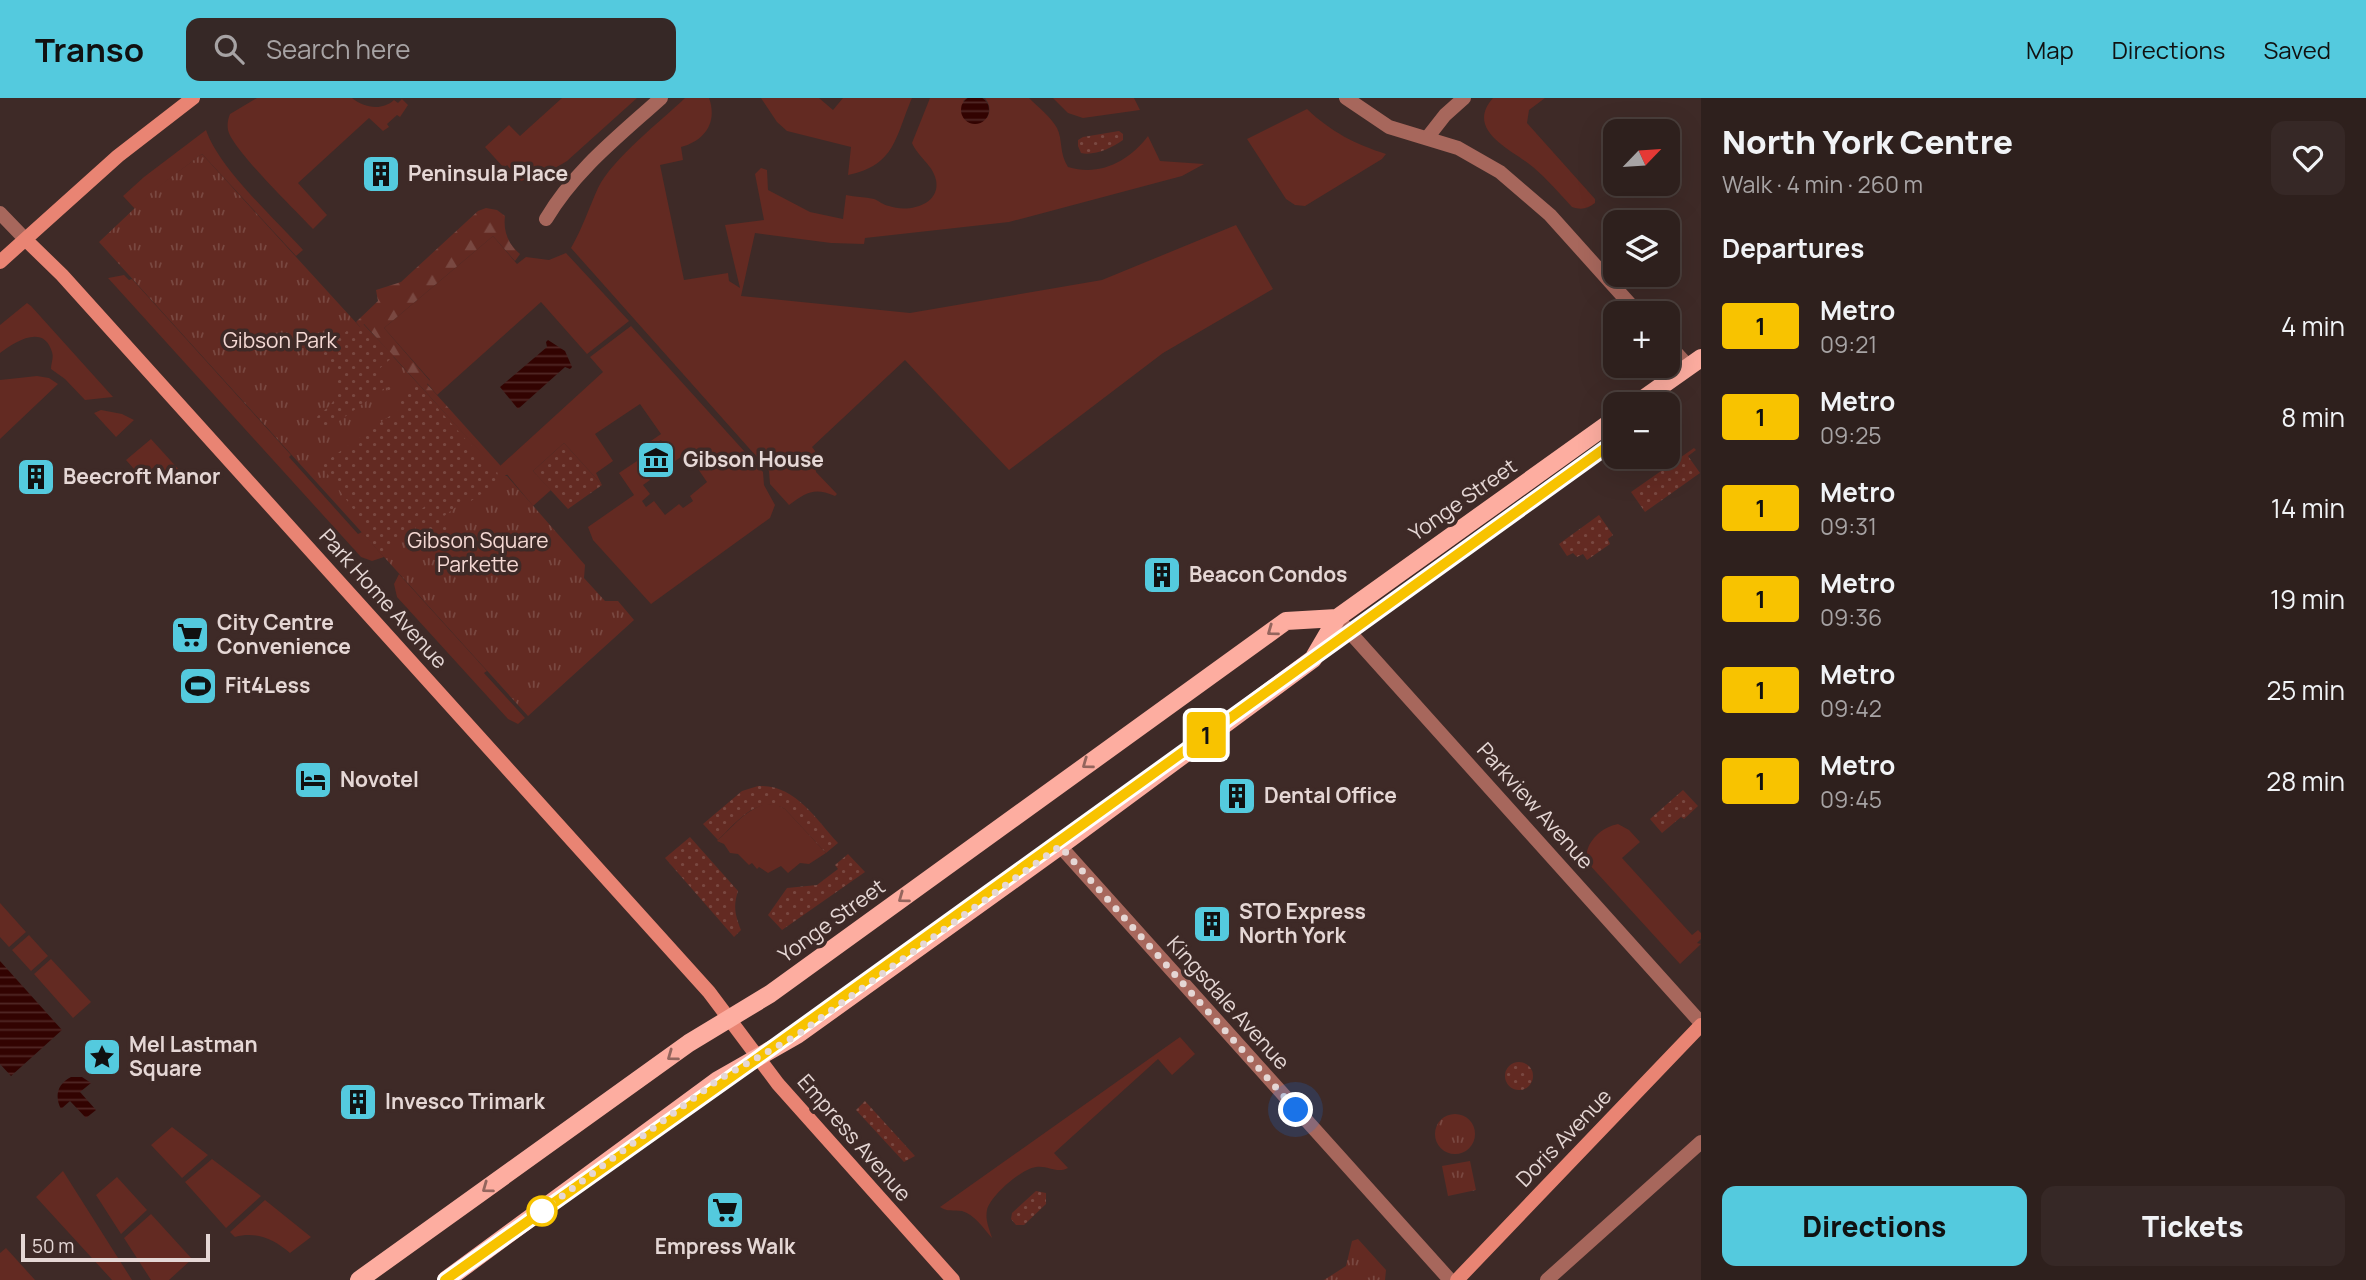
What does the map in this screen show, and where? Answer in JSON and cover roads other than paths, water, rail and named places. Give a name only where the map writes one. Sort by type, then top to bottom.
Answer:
[{"type":"main road","points":[[1653,392],[1695,362]]},
{"type":"main road","name":"Yonge Street","points":[[446,1280],[718,1080],[797,1035],[1060,846],[1313,659],[1336,618],[1603,428]]},
{"type":"main road","name":"Yonge Street","points":[[359,1280],[689,1043],[770,994],[1286,621],[1336,618]]},
{"type":"street","points":[[0,262],[118,156],[193,98]]},
{"type":"street","points":[[546,219],[563,192],[584,168],[661,98]]},
{"type":"street","points":[[1346,98],[1389,127],[1473,155],[1514,182],[1550,215],[1627,301]]},
{"type":"street","points":[[1427,138],[1445,115],[1464,98]]},
{"type":"street","name":"Park Home Avenue","points":[[0,213],[62,275],[421,671],[709,992],[729,1019]]},
{"type":"street","points":[[1680,352],[1695,362]]},
{"type":"street","name":"Parkview Avenue","points":[[1336,618],[1701,1024]]},
{"type":"street","name":"Kingsdale Avenue","points":[[1060,846],[1450,1280]]},
{"type":"street","name":"Empress Avenue","points":[[729,1019],[778,1084],[953,1280]]},
{"type":"street","name":"Doris Avenue","points":[[1457,1280],[1701,1024]]},
{"type":"street","points":[[1547,1280],[1701,1142]]},
{"type":"metro line","name":"1","points":[[445,1280],[1603,450]]},
{"type":"place","name":"Peninsula Place","points":[[381,174]]},
{"type":"place","name":"Gibson House","points":[[656,460]]},
{"type":"place","name":"Beecroft Manor","points":[[36,477]]},
{"type":"place","name":"Beacon Condos","points":[[1162,575]]},
{"type":"place","name":"City Centre Convenience","points":[[190,635]]},
{"type":"place","name":"Fit4Less","points":[[198,686]]},
{"type":"place","name":"Novotel","points":[[313,780]]},
{"type":"place","name":"Dental Office","points":[[1237,796]]},
{"type":"place","name":"STO Express North York","points":[[1212,924]]},
{"type":"place","name":"Mel Lastman Square","points":[[102,1057]]},
{"type":"place","name":"Invesco Trimark","points":[[358,1102]]},
{"type":"place","name":"Empress Walk","points":[[725,1210]]},
{"type":"park label","name":"Gibson Park","points":[[280,341]]},
{"type":"park label","name":"Gibson Square Parkette","points":[[478,553]]}]
